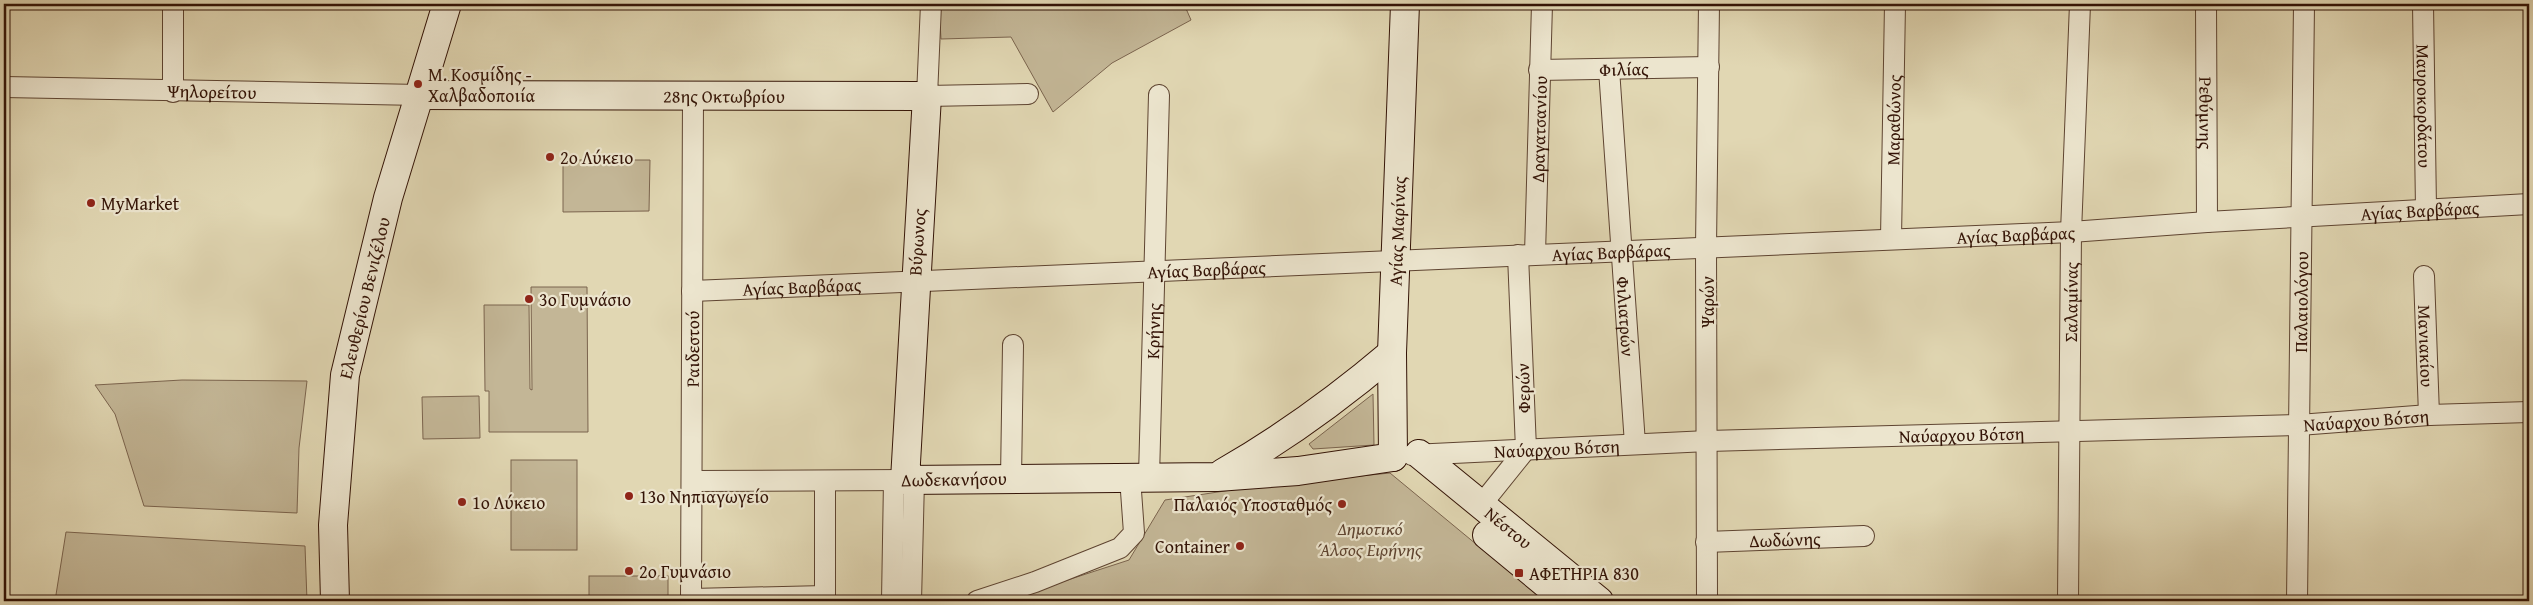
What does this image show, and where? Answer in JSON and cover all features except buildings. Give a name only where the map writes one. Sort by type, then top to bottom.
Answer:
[{"type":"street","points":[[173,4],[173,92]]},
{"type":"street","name":"Ελευθερίου Βενιζέλου","points":[[335,601],[333,526],[345,375],[388,198],[447,4]]},
{"type":"street","name":"Βύρωνος","points":[[892,601],[904,480],[931,4]]},
{"type":"street","name":"Αγίας Μαρίνας","points":[[1405,4],[1392,353],[1406,456]]},
{"type":"street","name":"Δραγατσανίου","points":[[1526,255],[1540,70],[1542,4]]},
{"type":"street","name":"Ψαρών","points":[[1707,601],[1706,246],[1709,4]]},
{"type":"street","name":"Μαραθώνος","points":[[1891,238],[1895,4]]},
{"type":"street","name":"Σαλαμίνας","points":[[2068,601],[2071,232],[2080,4]]},
{"type":"street","name":"Ρεθύμνης","points":[[2206,4],[2207,222]]},
{"type":"street","name":"Παλαιολόγου","points":[[2298,601],[2304,4]]},
{"type":"street","name":"Μαυροκορδάτου","points":[[2423,4],[2426,209]]},
{"type":"street","name":"Φιλίας","points":[[1540,70],[1709,67]]},
{"type":"street","name":"Φιλιατρών","points":[[1609,69],[1635,444]]},
{"type":"street","name":"Ψηλορείτου","points":[[4,87],[173,92],[420,95]]},
{"type":"street","name":"28ης Οκτωβρίου","points":[[420,95],[927,96],[1028,94]]},
{"type":"street","name":"Κρήνης","points":[[977,601],[1035,582],[1120,548],[1134,533],[1154,271],[1159,95]]},
{"type":"street","name":"Ραιδεστού","points":[[692,600],[693,96]]},
{"type":"street","name":"Αγίας Βαρβάρας","points":[[692,291],[1891,238],[2071,232],[2207,222],[2529,204]]},
{"type":"street","name":"Φερών","points":[[1526,255],[1526,449]]},
{"type":"street","name":"Μανιακίου","points":[[2424,276],[2429,415]]},
{"type":"street","points":[[1011,478],[1013,345]]},
{"type":"street","name":"Δωδεκανήσου","points":[[1217,477],[1268,448],[1318,413],[1392,353]]},
{"type":"street","name":"Ναύαρχου Βότση","points":[[1406,456],[1708,441],[2070,429],[2299,425],[2429,415],[2529,412]]},
{"type":"street","points":[[1481,505],[1526,449]]},
{"type":"street","name":"Δωδεκανήσου","points":[[692,481],[1217,477],[1298,471],[1406,456]]},
{"type":"street","name":"Νέστου","points":[[1406,456],[1481,505],[1598,601]]},
{"type":"street","name":"Νέστου","points":[[1406,456],[1567,601]]},
{"type":"street","name":"Βύρωνος","points":[[904,480],[912,601]]},
{"type":"street","points":[[692,600],[825,599],[825,481]]},
{"type":"street","name":"Δωδώνης","points":[[1706,542],[1864,536]]},
{"type":"green space","points":[[939,4],[1101,4],[1109,8],[1118,4],[1184,4],[1191,20],[1112,63],[1053,112],[1011,37],[941,39]]},
{"type":"green space","points":[[563,160],[650,160],[649,211],[563,212]]},
{"type":"green space","points":[[531,287],[587,287],[588,432],[489,432],[489,391],[485,391],[484,305],[529,305],[530,389],[532,390]]},
{"type":"green space","points":[[182,380],[307,381],[299,448],[297,513],[144,506],[115,414],[95,385]]},
{"type":"green space","points":[[1373,394],[1374,445],[1313,449],[1309,444]]},
{"type":"green space","points":[[479,396],[480,438],[423,439],[422,397]]},
{"type":"green space","points":[[511,460],[577,460],[577,550],[511,550]]},
{"type":"green space","name":"Δημοτικό Άλσος Ειρήνης","points":[[1390,473],[1545,601],[1003,601],[1129,560],[1165,500],[1251,487]]},
{"type":"green space","points":[[66,532],[305,546],[307,601],[55,601]]},
{"type":"green space","points":[[589,576],[668,576],[668,601],[589,601]]},
{"type":"place","name":"Μ. Κοσμίδης - Χαλβαδοποιία","points":[[418,84]]},
{"type":"place","name":"2ο Λύκειο","points":[[550,157]]},
{"type":"place","name":"MyMarket","points":[[91,203]]},
{"type":"place","name":"3ο Γυμνάσιο","points":[[529,299]]},
{"type":"place","name":"13ο Νηπιαγωγείο","points":[[629,496]]},
{"type":"place","name":"1ο Λύκειο","points":[[462,502]]},
{"type":"place","name":"Παλαιός Υποσταθμός","points":[[1342,504]]},
{"type":"place","name":"Container","points":[[1240,546]]},
{"type":"place","name":"2ο Γυμνάσιο","points":[[629,571]]},
{"type":"place","name":"ΑΦΕΤΗΡΙΑ 830","points":[[1519,573]]}]
